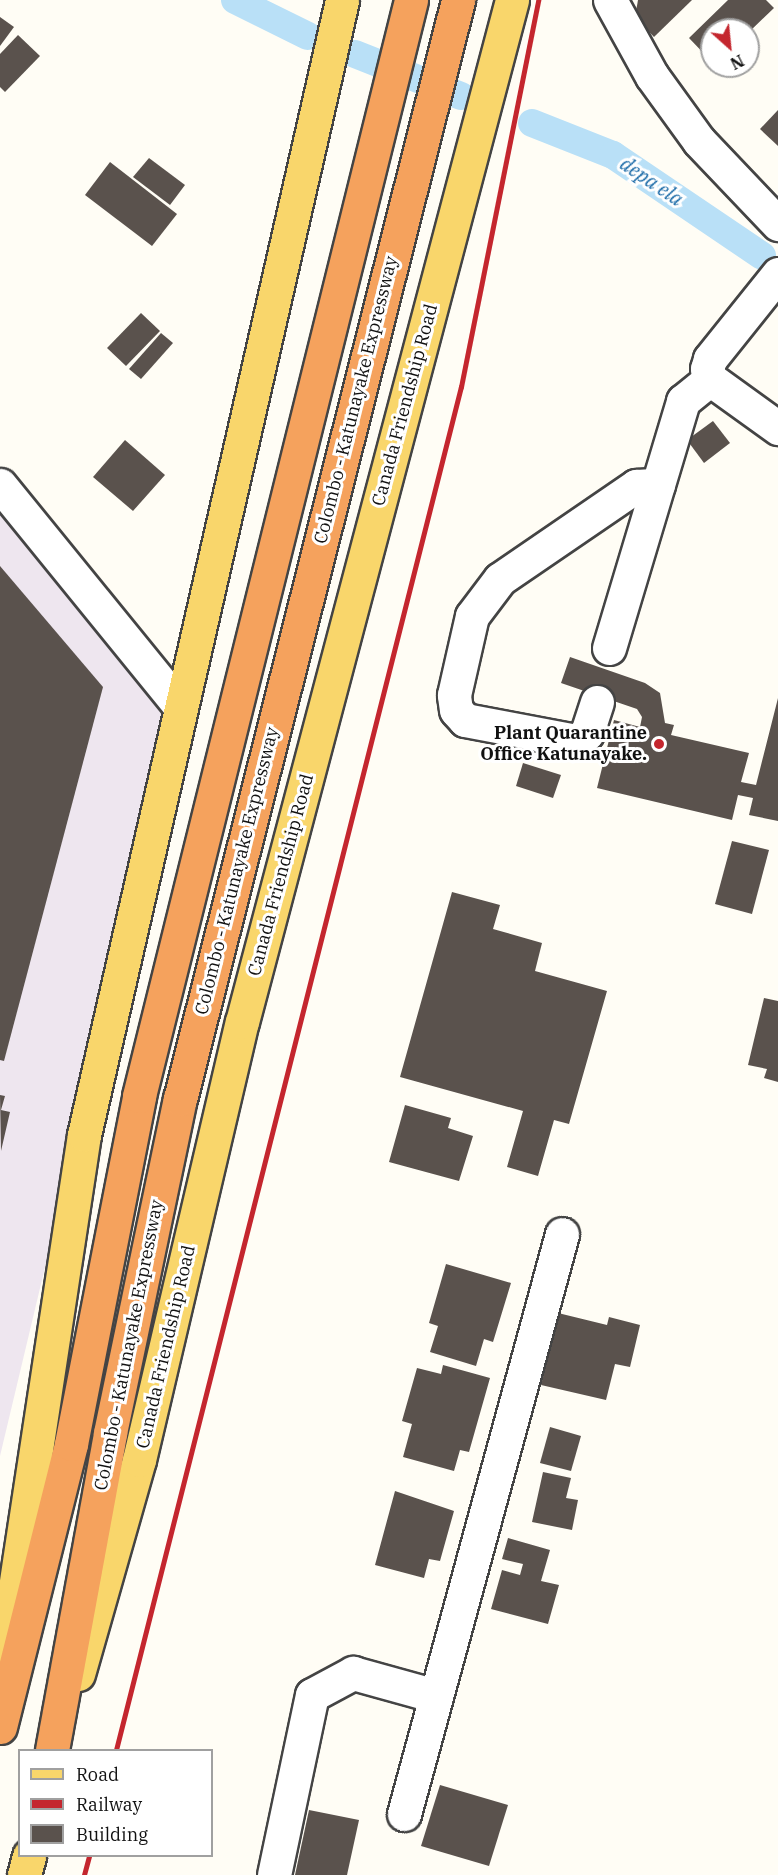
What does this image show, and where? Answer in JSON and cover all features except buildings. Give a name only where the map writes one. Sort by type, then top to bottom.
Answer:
[{"type":"highway","name":"Colombo - Katunayake Expressway","points":[[0,1727],[72,1444],[139,1096],[411,0]]},
{"type":"highway","name":"Colombo - Katunayake Expressway","points":[[54,1749],[110,1433],[180,1099],[458,0]]},
{"type":"main road","points":[[0,1688],[84,1135],[179,705],[342,0]]},
{"type":"main road","name":"Canada Friendship Road","points":[[54,1749],[139,1460],[242,1022],[512,0]]},
{"type":"main road","points":[[24,1875],[29,1857]]},
{"type":"street","points":[[610,0],[652,76],[699,141],[778,224]]},
{"type":"street","points":[[710,379],[710,359],[778,273]]},
{"type":"street","points":[[710,379],[778,428]]},
{"type":"street","points":[[609,648],[683,400],[710,379]]},
{"type":"street","points":[[0,485],[179,705]]},
{"type":"street","points":[[597,702],[587,733],[576,741],[465,720],[456,710],[454,695],[472,616],[500,579],[636,486],[658,485]]},
{"type":"street","points":[[404,1814],[562,1234]]},
{"type":"street","points":[[274,1875],[312,1695],[353,1673],[436,1696]]},
{"type":"shaded area","points":[[0,479],[179,705],[0,1456]]},
{"type":"waterway","name":"depa ela","points":[[235,0],[308,36]]},
{"type":"waterway","name":"depa ela","points":[[355,54],[461,96]]},
{"type":"waterway","name":"depa ela","points":[[532,123],[613,155],[762,256]]},
{"type":"railway","points":[[116,1749],[461,387],[538,0]]},
{"type":"railway","points":[[84,1875],[89,1857]]},
{"type":"place","name":"Plant Quarantine Office Katunayake.","points":[[659,744]]}]
